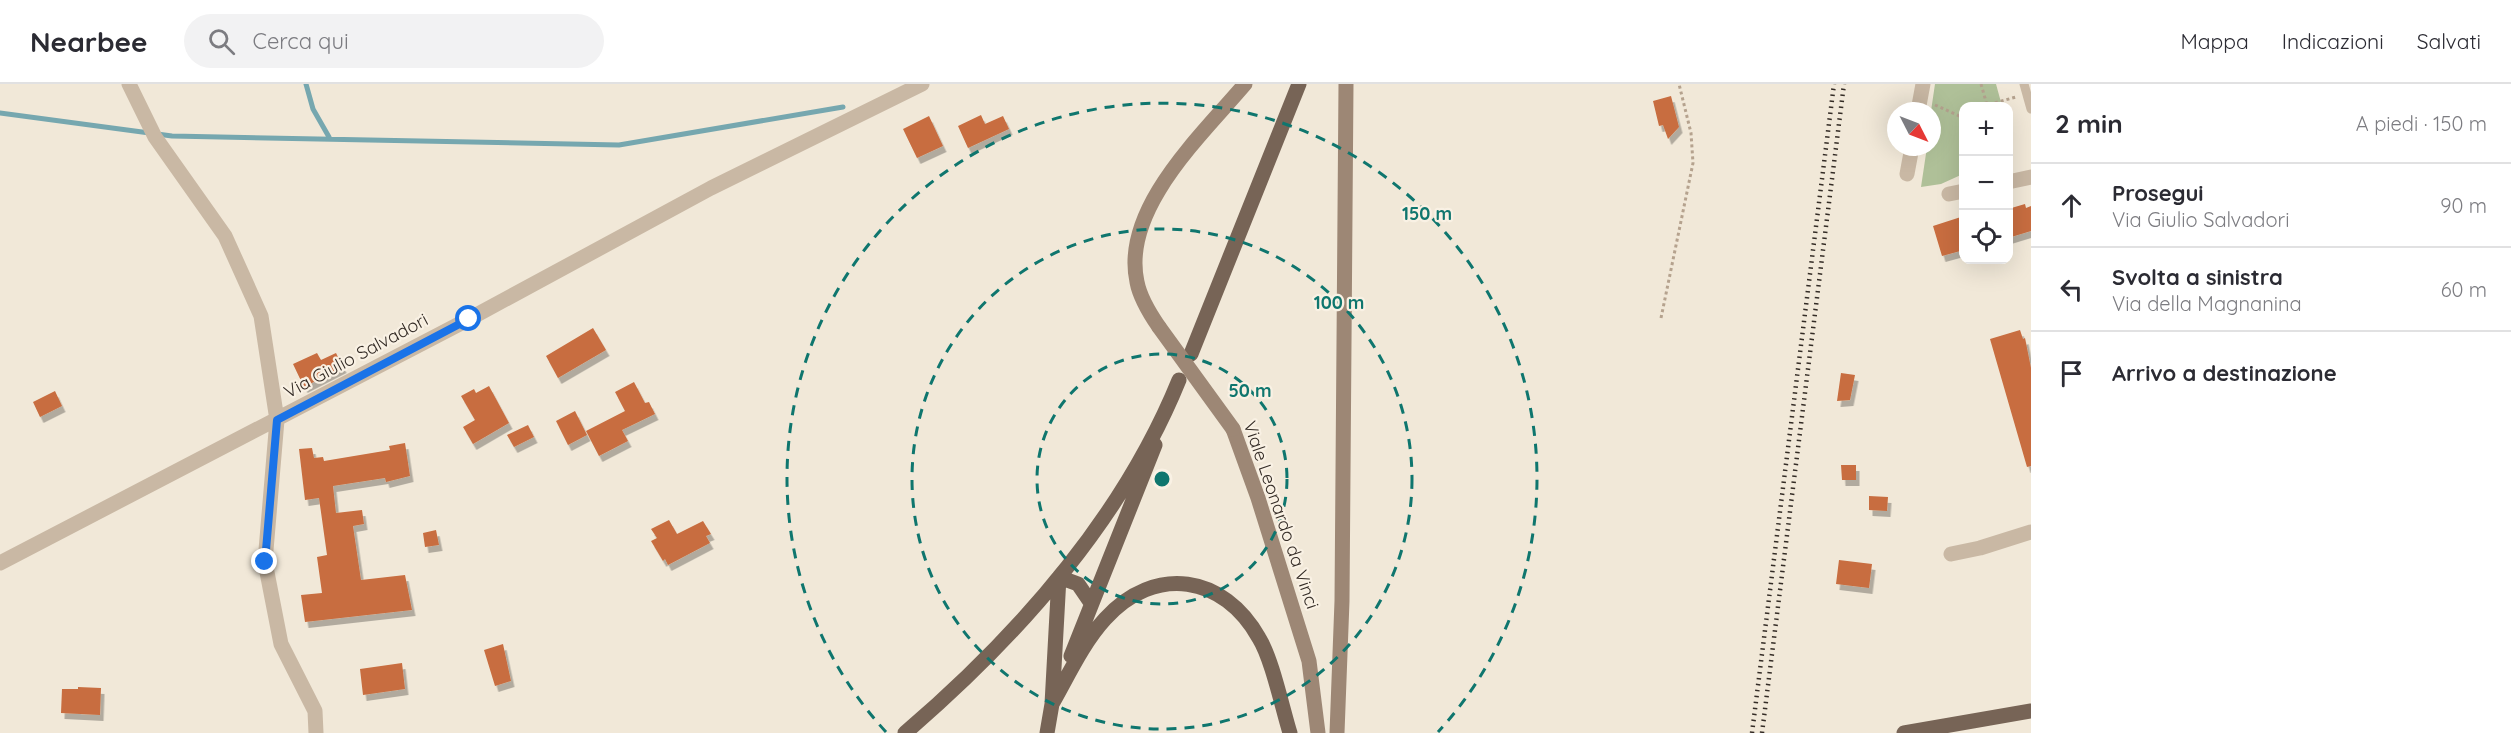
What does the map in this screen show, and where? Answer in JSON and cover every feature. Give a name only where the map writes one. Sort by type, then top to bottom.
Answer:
[{"type":"main road","name":"Viale Leonardo da Vinci","points":[[1245,84],[1157,189],[1144,220],[1134,257],[1137,283],[1159,327],[1233,429],[1258,498],[1309,661],[1318,733]]},
{"type":"main road","points":[[1191,354],[1299,84]]},
{"type":"main road","name":"Viale Leonardo da Vinci","points":[[1337,733],[1342,601],[1346,84]]},
{"type":"main road","points":[[1052,704],[1140,488],[1179,380]]},
{"type":"main road","points":[[906,733],[954,691],[1059,577],[1098,526],[1166,412]]},
{"type":"main road","points":[[1059,577],[1078,584],[1092,603]]},
{"type":"main road","points":[[1047,733],[1052,704],[1059,577]]},
{"type":"main road","points":[[1052,704],[1083,650],[1105,619],[1127,600],[1155,587],[1191,583],[1223,595],[1250,623],[1261,640],[1290,733]]},
{"type":"main road","points":[[1904,733],[2031,711]]},
{"type":"street","points":[[129,84],[154,137],[225,236],[261,316],[277,420],[265,562],[281,644],[315,711],[316,733]]},
{"type":"street","name":"Via Giulio Salvadori","points":[[0,564],[277,420],[711,188],[922,84]]},
{"type":"street","points":[[1907,174],[1910,156]]},
{"type":"street","points":[[2013,181],[2031,177]]},
{"type":"street","points":[[1951,554],[2031,532]]},
{"type":"lane","points":[[2024,84],[2031,109]]},
{"type":"path","points":[[1661,318],[1693,163],[1690,133],[1679,84]]},
{"type":"path","points":[[1981,84],[1984,102]]},
{"type":"path","points":[[2000,102],[2027,95]]},
{"type":"path","points":[[1920,98],[1959,116]]},
{"type":"green space","points":[[1935,84],[1996,84],[2001,102],[1959,102],[1959,176],[1941,184],[1921,187],[1926,156],[1941,156],[1941,102],[1932,102]]},
{"type":"building","points":[[1671,96],[1679,127],[1668,139],[1663,125],[1659,126],[1653,101]]},
{"type":"building","points":[[981,115],[985,124],[1003,116],[1009,129],[968,148],[958,126]]},
{"type":"building","points":[[929,116],[943,146],[917,158],[903,129]]},
{"type":"building","points":[[2025,204],[2026,208],[2031,206],[2031,231],[2013,236],[2013,208]]},
{"type":"building","points":[[1959,218],[1959,251],[1942,256],[1933,226]]},
{"type":"building","points":[[593,328],[606,350],[558,378],[546,356]]},
{"type":"building","points":[[2020,330],[2023,339],[2025,338],[2031,368],[2031,466],[2027,467],[1990,339]]},
{"type":"building","points":[[317,353],[321,360],[336,353],[343,367],[304,387],[293,364]]},
{"type":"building","points":[[1841,373],[1855,375],[1850,400],[1837,401]]},
{"type":"building","points":[[634,382],[645,403],[649,402],[655,414],[622,430],[628,441],[599,456],[586,431],[625,411],[615,392]]},
{"type":"building","points":[[489,386],[509,423],[473,444],[463,427],[475,420],[461,396],[474,389],[476,393]]},
{"type":"building","points":[[55,391],[62,406],[40,417],[33,402]]},
{"type":"building","points":[[575,411],[587,435],[568,445],[556,421]]},
{"type":"building","points":[[528,425],[534,437],[514,447],[507,435]]},
{"type":"building","points":[[405,443],[410,476],[386,482],[385,478],[333,486],[336,513],[362,510],[364,524],[353,526],[361,580],[405,575],[412,610],[305,622],[301,595],[322,593],[317,557],[327,555],[319,498],[305,500],[299,449],[312,448],[314,458],[323,457],[324,461],[390,450],[389,446]]},
{"type":"building","points":[[1841,465],[1856,465],[1856,480],[1842,480]]},
{"type":"building","points":[[1869,496],[1888,497],[1887,511],[1869,510]]},
{"type":"building","points":[[669,520],[677,534],[703,521],[711,534],[706,536],[710,543],[668,565],[651,541],[657,538],[651,529]]},
{"type":"building","points":[[436,530],[439,545],[425,547],[423,533]]},
{"type":"building","points":[[1839,560],[1872,564],[1869,588],[1836,584]]},
{"type":"building","points":[[503,644],[511,681],[495,686],[484,650]]},
{"type":"building","points":[[402,663],[405,689],[363,695],[360,669]]},
{"type":"building","points":[[78,687],[101,688],[100,715],[61,713],[62,689],[78,689]]},
{"type":"waterway","points":[[306,84],[313,109],[329,137]]},
{"type":"waterway","points":[[0,113],[172,136],[619,145],[843,107]]},
{"type":"railway","points":[[1752,733],[1834,84]]},
{"type":"railway","points":[[1762,733],[1844,84]]},
{"type":"route","points":[[265,562],[277,420],[469,319]]}]
